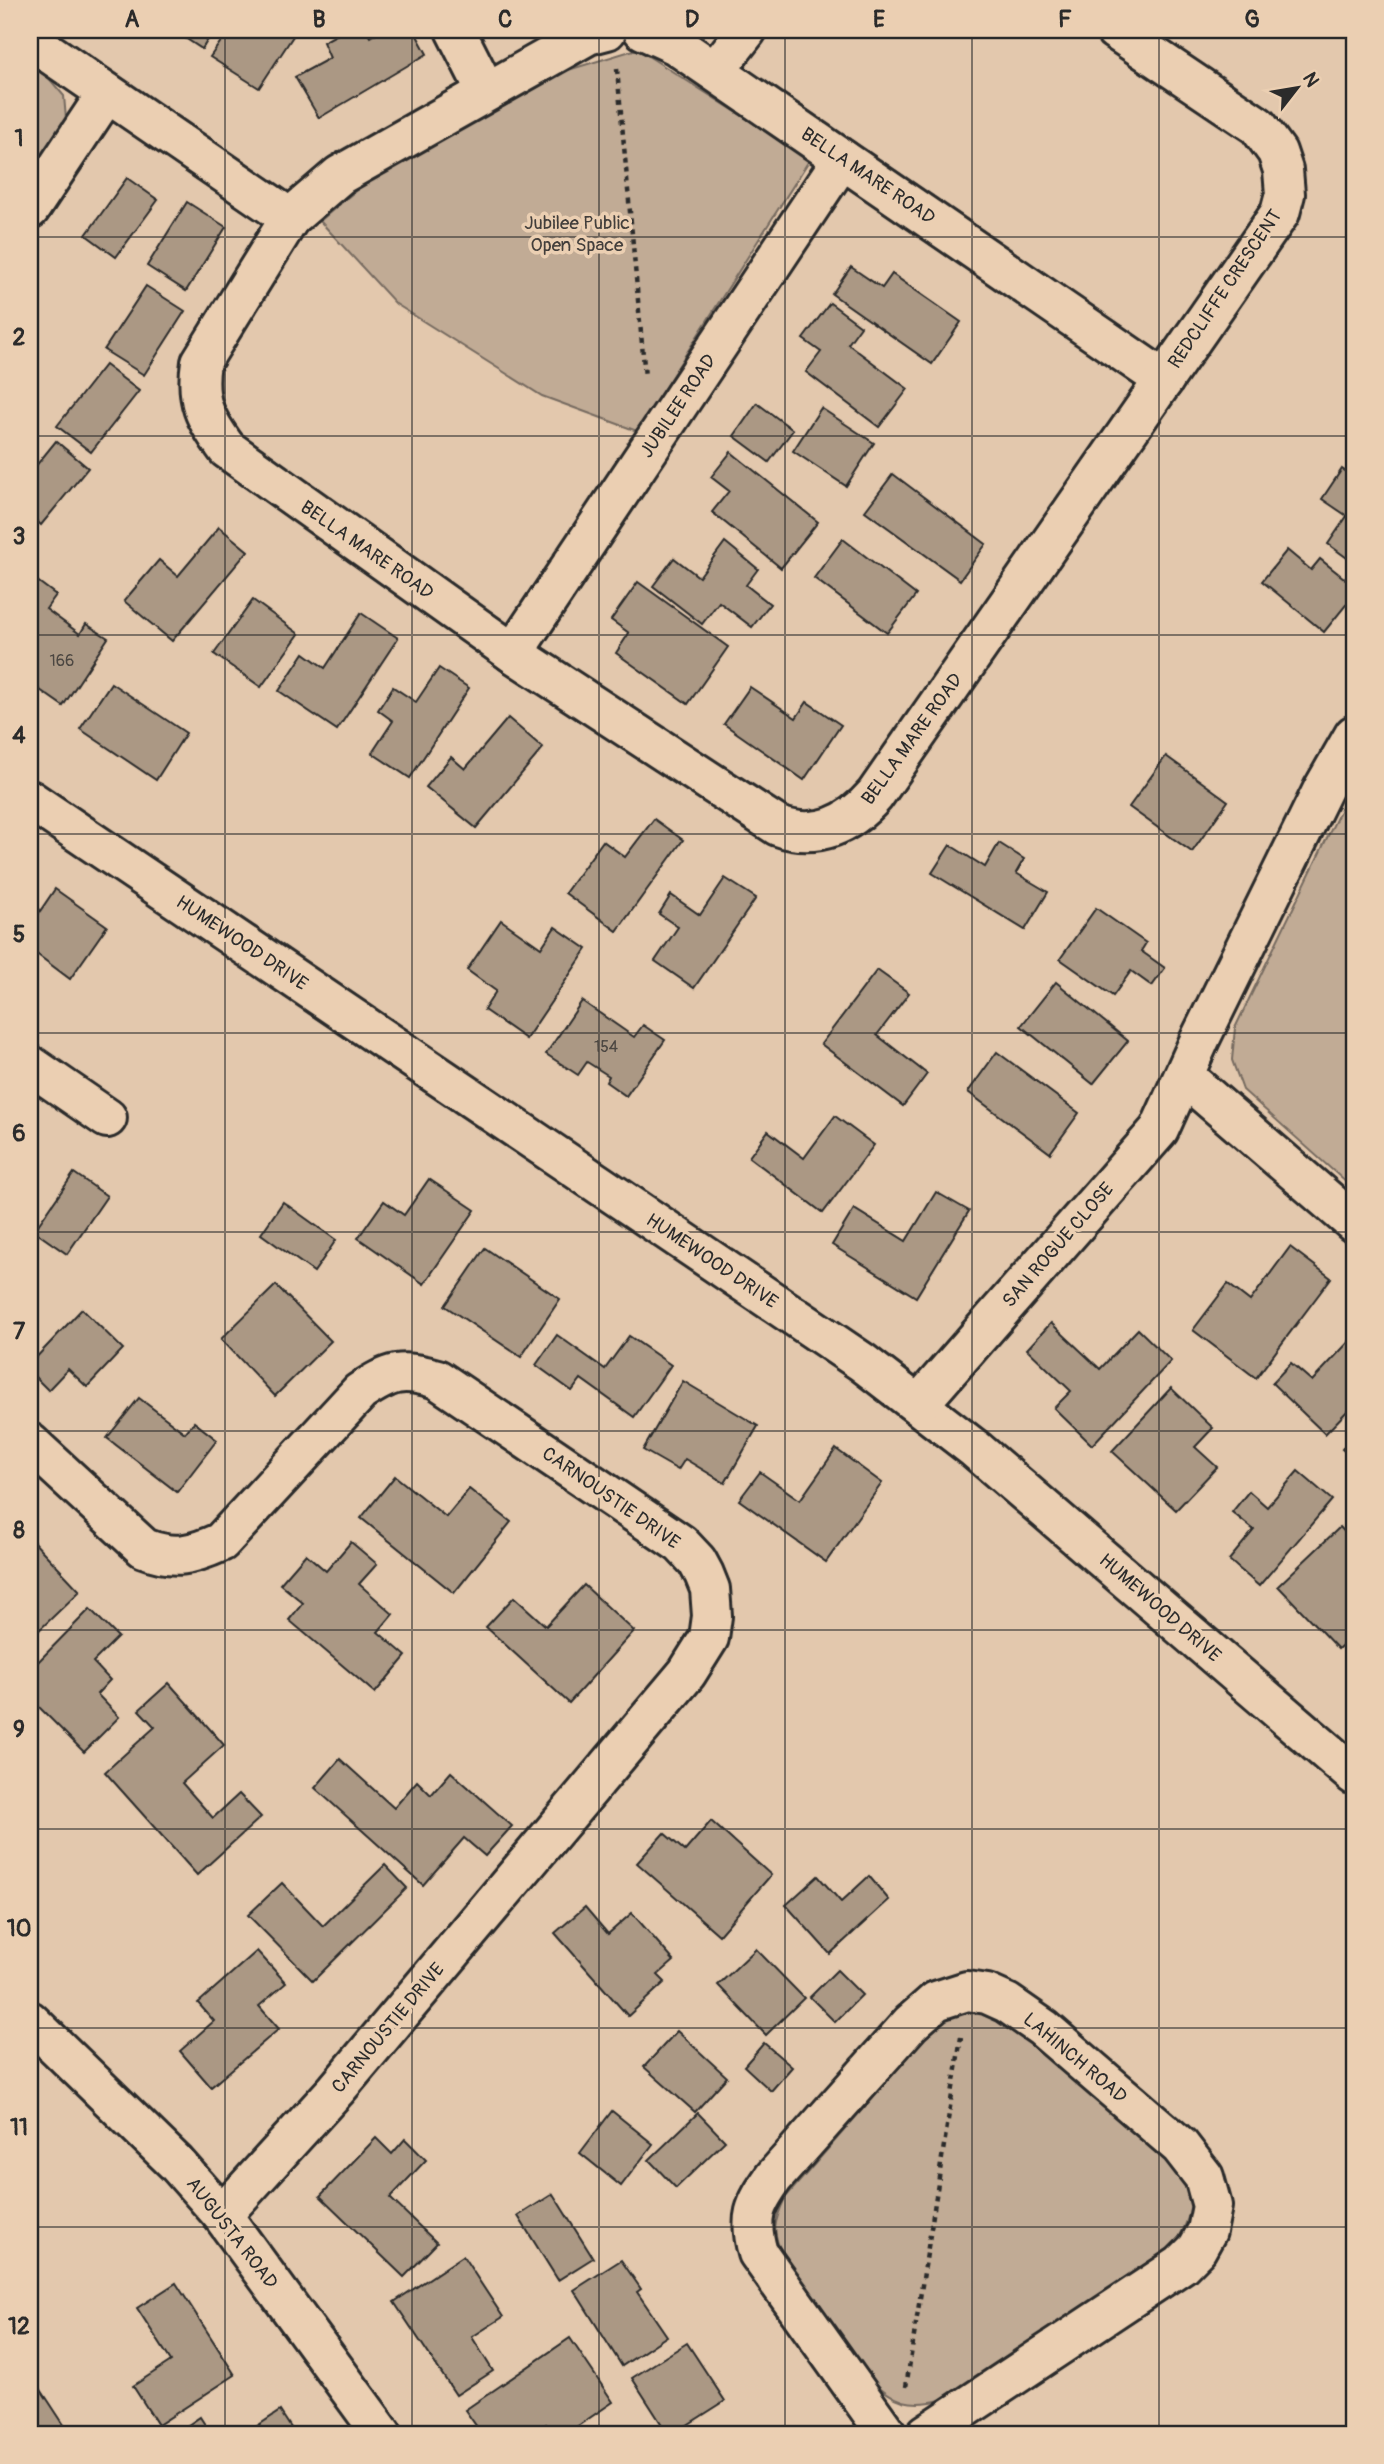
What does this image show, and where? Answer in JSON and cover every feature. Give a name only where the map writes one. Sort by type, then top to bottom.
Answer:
[{"type":"street","points":[[455,30],[486,91]]},
{"type":"street","name":"BELLA MARE ROAD","points":[[612,44],[588,35],[340,175],[290,218],[201,362],[198,388],[205,415],[228,449],[513,653],[778,826],[793,831],[835,827],[858,814],[875,795],[1164,380],[676,45],[643,30]]},
{"type":"street","points":[[715,72],[747,30]]},
{"type":"street","name":"REDCLIFFE CRESCENT","points":[[1115,30],[1258,126],[1277,152],[1283,170],[1284,194],[1280,213],[1164,380]]},
{"type":"street","points":[[30,40],[290,218]]},
{"type":"street","points":[[30,209],[107,93]]},
{"type":"street","name":"JUBILEE ROAD","points":[[513,653],[842,159]]},
{"type":"street","name":"SAN ROGUE CLOSE","points":[[919,1404],[1159,1130],[1201,1037],[1323,789],[1354,735]]},
{"type":"street","name":"HUMEWOOD DRIVE","points":[[30,800],[839,1346],[919,1404],[975,1449],[1354,1775]]},
{"type":"street","points":[[30,1065],[107,1118]]},
{"type":"street","points":[[1185,1077],[1354,1223]]},
{"type":"street","name":"CARNOUSTIE DRIVE","points":[[30,1443],[144,1548],[175,1556],[196,1553],[221,1542],[360,1392],[384,1377],[400,1373],[418,1373],[438,1380],[681,1544],[697,1561],[710,1589],[712,1616],[709,1638],[687,1673],[336,2090],[222,2215]]},
{"type":"street","points":[[887,2434],[758,2253],[753,2222],[756,2203],[774,2177],[911,2023],[936,2001],[967,1990]]},
{"type":"street","name":"LAHINCH ROAD","points":[[926,2434],[1181,2265],[1196,2249],[1207,2231],[1212,2206],[1204,2177],[1180,2146],[1043,2028],[1007,2003],[987,1994],[967,1990]]},
{"type":"street","name":"AUGUSTA ROAD","points":[[30,2021],[176,2163],[222,2215],[383,2434]]},
{"type":"path","points":[[612,44],[651,446]]},
{"type":"path","points":[[905,2393],[967,1990]]},
{"type":"green space","name":"Jubilee Public Open Space","points":[[637,49],[810,159],[637,431],[542,396],[396,304],[320,221],[393,159],[529,82]]},
{"type":"green space","points":[[30,61],[36,63],[64,96],[66,119],[30,170]]},
{"type":"green space","points":[[1354,782],[1354,1187],[1243,1090],[1232,1060],[1235,1028]]},
{"type":"green space","points":[[981,2009],[1001,2016],[1177,2166],[1190,2196],[1189,2214],[1175,2244],[945,2399],[913,2403],[895,2398],[870,2378],[783,2256],[775,2233],[776,2220],[785,2198],[938,2023],[953,2013]]},
{"type":"building","points":[[173,30],[214,30],[202,49]]},
{"type":"building","points":[[229,30],[297,30],[259,88],[210,57]]},
{"type":"building","points":[[345,30],[366,30],[370,37],[382,30],[414,30],[427,54],[319,118],[295,77],[330,58],[323,42]]},
{"type":"building","points":[[127,178],[158,200],[116,257],[86,235]]},
{"type":"building","points":[[187,202],[226,227],[186,291],[147,266]]},
{"type":"building","points":[[851,267],[882,288],[892,274],[961,322],[932,364],[832,294]]},
{"type":"building","points":[[146,286],[185,311],[144,375],[104,350]]},
{"type":"building","points":[[830,303],[861,326],[848,344],[908,389],[879,427],[806,372],[821,352],[803,339]]},
{"type":"building","points":[[105,365],[139,391],[91,452],[57,426]]},
{"type":"building","points":[[757,403],[793,430],[769,462],[734,436]]},
{"type":"building","points":[[821,408],[874,443],[846,486],[793,451]]},
{"type":"building","points":[[56,441],[88,468],[41,525],[30,515],[30,473]]},
{"type":"building","points":[[731,452],[818,522],[781,568],[712,512],[729,491],[711,477]]},
{"type":"building","points":[[1342,469],[1354,477],[1354,563],[1328,544],[1347,516],[1322,499]]},
{"type":"building","points":[[893,474],[986,544],[960,580],[865,511]]},
{"type":"building","points":[[219,527],[248,551],[172,641],[124,601],[159,560],[178,576]]},
{"type":"building","points":[[843,539],[916,595],[887,633],[814,578]]},
{"type":"building","points":[[725,542],[758,569],[746,585],[770,604],[752,627],[719,602],[702,624],[653,586],[674,558],[699,577]]},
{"type":"building","points":[[1287,550],[1311,570],[1320,559],[1354,586],[1354,595],[1324,632],[1262,581]]},
{"type":"building","points":[[32,577],[56,595],[46,609],[80,634],[86,624],[108,638],[63,706],[30,683]]},
{"type":"building","points":[[638,582],[728,647],[688,704],[616,653],[629,633],[611,620]]},
{"type":"building","points":[[253,600],[299,634],[261,687],[214,654]]},
{"type":"building","points":[[361,613],[398,638],[337,730],[279,691],[304,653],[325,668]]},
{"type":"building","points":[[439,668],[469,688],[410,778],[372,753],[393,721],[378,710],[393,687],[416,702]]},
{"type":"building","points":[[111,683],[186,733],[156,780],[80,729]]},
{"type":"building","points":[[750,687],[796,718],[807,702],[841,725],[804,780],[724,724]]},
{"type":"building","points":[[508,718],[543,748],[476,828],[426,787],[451,757],[465,769]]},
{"type":"building","points":[[1166,756],[1228,801],[1192,852],[1129,807]]},
{"type":"building","points":[[654,819],[683,840],[617,931],[565,893],[603,841],[625,857]]},
{"type":"building","points":[[999,843],[1024,859],[1016,873],[1048,892],[1025,930],[932,873],[950,845],[985,867]]},
{"type":"building","points":[[725,878],[756,898],[694,988],[655,961],[678,927],[659,914],[671,895],[700,915]]},
{"type":"building","points":[[55,889],[107,926],[70,979],[30,949],[30,913],[36,917]]},
{"type":"building","points":[[1096,908],[1146,943],[1141,951],[1165,968],[1152,986],[1131,971],[1113,996],[1060,959]]},
{"type":"building","points":[[501,920],[541,948],[555,927],[587,949],[526,1039],[484,1010],[496,991],[467,970]]},
{"type":"building","points":[[877,970],[909,993],[877,1035],[927,1074],[903,1106],[821,1044]]},
{"type":"building","points":[[1056,982],[1128,1041],[1093,1084],[1021,1026]]},
{"type":"building","points":[[582,1001],[634,1037],[643,1025],[665,1040],[626,1096],[606,1082],[609,1076],[587,1062],[578,1075],[546,1054]]},
{"type":"building","points":[[997,1052],[1079,1113],[1050,1153],[968,1092]]},
{"type":"building","points":[[835,1116],[874,1145],[823,1213],[749,1157],[768,1131],[804,1158]]},
{"type":"building","points":[[74,1173],[107,1196],[67,1254],[34,1231]]},
{"type":"building","points":[[429,1179],[475,1210],[424,1284],[358,1238],[384,1201],[404,1215]]},
{"type":"building","points":[[936,1192],[969,1211],[916,1297],[832,1245],[854,1209],[906,1241]]},
{"type":"building","points":[[283,1202],[336,1240],[314,1272],[261,1234]]},
{"type":"building","points":[[1290,1247],[1331,1278],[1256,1378],[1193,1330],[1228,1284],[1250,1301]]},
{"type":"building","points":[[485,1248],[560,1299],[521,1357],[445,1306]]},
{"type":"building","points":[[276,1285],[331,1341],[275,1396],[221,1339]]},
{"type":"building","points":[[82,1309],[123,1349],[87,1387],[68,1369],[48,1390],[30,1372],[30,1364]]},
{"type":"building","points":[[1051,1323],[1100,1369],[1138,1329],[1171,1361],[1092,1445],[1054,1408],[1071,1391],[1027,1349]]},
{"type":"building","points":[[557,1335],[605,1369],[629,1336],[671,1365],[634,1417],[581,1379],[572,1391],[536,1365]]},
{"type":"building","points":[[1354,1336],[1354,1404],[1325,1434],[1272,1383],[1291,1363],[1312,1381]]},
{"type":"building","points":[[683,1381],[758,1426],[725,1483],[685,1459],[678,1470],[643,1450]]},
{"type":"building","points":[[1171,1388],[1213,1428],[1195,1447],[1217,1467],[1176,1510],[1112,1451]]},
{"type":"building","points":[[139,1398],[185,1433],[194,1422],[217,1440],[177,1492],[107,1438]]},
{"type":"building","points":[[1354,1433],[1354,1459],[1342,1449]]},
{"type":"building","points":[[836,1449],[882,1483],[826,1562],[739,1500],[760,1472],[800,1500]]},
{"type":"building","points":[[1298,1471],[1332,1500],[1259,1586],[1229,1560],[1254,1530],[1232,1512],[1249,1491],[1267,1507]]},
{"type":"building","points":[[395,1476],[446,1517],[469,1489],[511,1522],[454,1593],[361,1518]]},
{"type":"building","points":[[1340,1527],[1354,1542],[1354,1570],[1351,1573],[1354,1576],[1354,1634],[1338,1649],[1278,1586]]},
{"type":"building","points":[[30,1538],[80,1591],[30,1639]]},
{"type":"building","points":[[351,1542],[377,1564],[359,1584],[393,1614],[378,1632],[406,1656],[375,1693],[289,1620],[303,1603],[280,1584],[306,1554],[326,1571]]},
{"type":"building","points":[[584,1585],[634,1631],[569,1703],[486,1627],[514,1597],[546,1626]]},
{"type":"building","points":[[90,1609],[118,1637],[93,1662],[110,1680],[97,1694],[119,1717],[84,1752],[30,1698],[30,1670]]},
{"type":"building","points":[[169,1683],[224,1745],[182,1783],[213,1818],[239,1794],[261,1817],[197,1875],[105,1772],[155,1727],[139,1710]]},
{"type":"building","points":[[340,1759],[394,1808],[417,1781],[431,1795],[451,1772],[512,1826],[485,1856],[464,1838],[423,1885],[315,1788]]},
{"type":"building","points":[[711,1821],[771,1875],[719,1935],[637,1863],[664,1833],[685,1851]]},
{"type":"building","points":[[385,1865],[407,1888],[313,1981],[248,1915],[282,1883],[323,1926]]},
{"type":"building","points":[[818,1876],[841,1902],[869,1876],[889,1900],[830,1954],[786,1905]]},
{"type":"building","points":[[585,1907],[608,1934],[632,1913],[674,1961],[658,1975],[665,1982],[628,2016],[555,1933]]},
{"type":"building","points":[[756,1949],[804,1998],[766,2035],[718,1985]]},
{"type":"building","points":[[257,1951],[286,1983],[259,2006],[279,2029],[211,2087],[180,2051],[214,2021],[198,2003]]},
{"type":"building","points":[[837,1970],[862,1995],[835,2022],[810,1997]]},
{"type":"building","points":[[677,2031],[727,2077],[695,2112],[644,2067]]},
{"type":"building","points":[[764,2043],[792,2067],[771,2091],[744,2066]]},
{"type":"building","points":[[612,2111],[653,2144],[621,2186],[580,2153]]},
{"type":"building","points":[[698,2113],[725,2141],[676,2188],[649,2160]]},
{"type":"building","points":[[376,2138],[392,2154],[405,2139],[426,2160],[390,2198],[437,2243],[404,2277],[320,2196]]},
{"type":"building","points":[[553,2194],[593,2258],[558,2280],[518,2216]]},
{"type":"building","points":[[463,2256],[503,2317],[472,2337],[493,2371],[456,2395],[394,2302]]},
{"type":"building","points":[[621,2260],[641,2289],[637,2292],[667,2336],[622,2366],[574,2290]]},
{"type":"building","points":[[176,2283],[235,2375],[158,2425],[133,2386],[171,2361],[137,2308]]},
{"type":"building","points":[[570,2338],[613,2402],[566,2434],[553,2434],[546,2424],[531,2434],[482,2434],[465,2410]]},
{"type":"building","points":[[687,2343],[725,2401],[673,2434],[668,2434],[632,2378]]},
{"type":"building","points":[[34,2379],[70,2434],[30,2434],[30,2381]]},
{"type":"building","points":[[280,2411],[295,2434],[245,2434]]},
{"type":"building","points":[[200,2417],[211,2434],[175,2434]]}]
